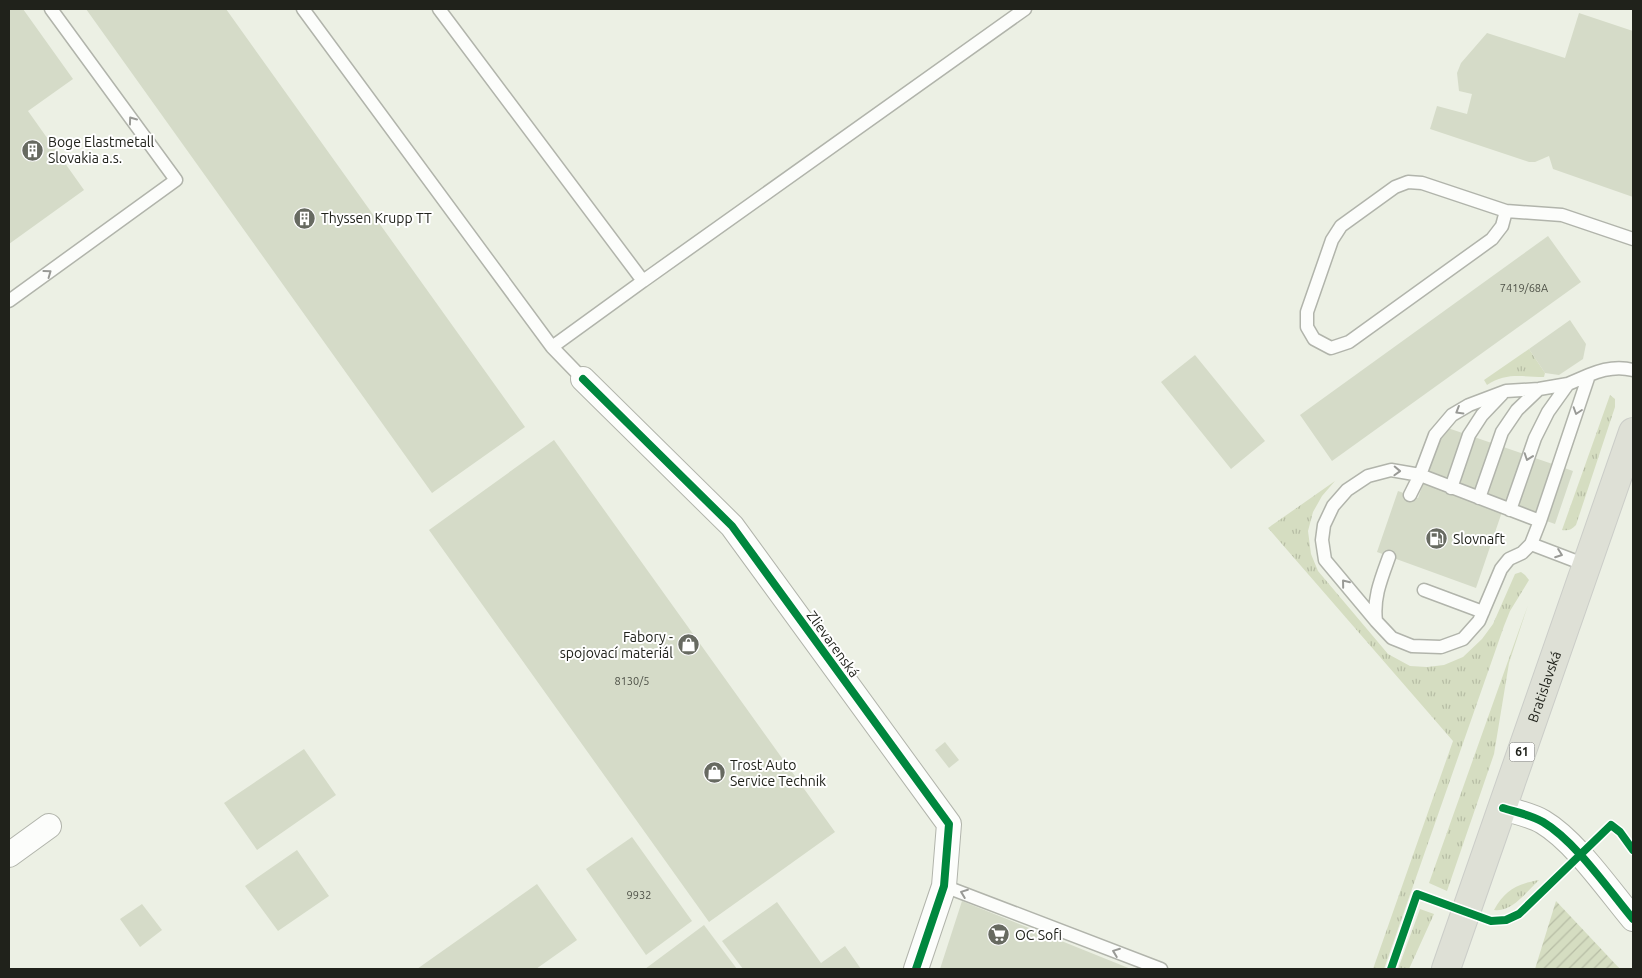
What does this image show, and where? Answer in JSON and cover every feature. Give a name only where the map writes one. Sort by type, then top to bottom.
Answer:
[{"type":"main road","name":"Bratislavská","points":[[1446,969],[1633,432]]},
{"type":"street","name":"Zlievarenská","points":[[583,379],[732,526],[949,824],[944,886],[916,969]]},
{"type":"street","points":[[1503,808],[1541,821],[1558,832],[1633,918]]},
{"type":"street","points":[[9,855],[49,826]]},
{"type":"lane","points":[[9,302],[176,180],[51,9]]},
{"type":"lane","points":[[303,9],[552,347],[583,379]]},
{"type":"lane","points":[[441,9],[644,281]]},
{"type":"lane","points":[[552,347],[1025,9]]},
{"type":"lane","points":[[1506,211],[1502,226],[1492,239],[1349,342],[1331,348],[1314,340],[1307,327],[1308,312],[1332,240],[1341,226],[1395,187],[1408,182],[1422,183],[1506,211],[1562,215],[1633,239]]},
{"type":"lane","points":[[1410,495],[1420,475],[1435,435],[1452,415],[1469,405],[1506,391],[1538,389],[1568,384],[1605,369],[1625,368],[1633,370]]},
{"type":"lane","points":[[1540,521],[1420,475],[1391,470],[1368,476],[1347,490],[1333,506],[1324,525],[1322,540],[1326,560],[1392,638],[1412,646],[1441,647],[1463,639],[1479,620],[1500,569],[1509,559],[1522,553],[1531,544],[1540,521],[1589,375]]},
{"type":"lane","points":[[1510,510],[1535,438],[1548,412],[1568,384]]},
{"type":"lane","points":[[1479,498],[1502,432],[1516,410],[1538,389]]},
{"type":"lane","points":[[1451,488],[1469,435],[1482,415],[1506,391]]},
{"type":"lane","points":[[1531,544],[1586,564]]},
{"type":"lane","points":[[1376,621],[1374,607],[1376,594],[1389,557]]},
{"type":"lane","points":[[1424,590],[1483,612]]},
{"type":"lane","points":[[944,886],[1161,969]]},
{"type":"green space","points":[[1529,349],[1545,373],[1544,377],[1508,377],[1501,378],[1487,385],[1484,380]]},
{"type":"green space","points":[[1610,395],[1615,399],[1615,407],[1576,525],[1569,530],[1562,530]]},
{"type":"green space","points":[[1335,481],[1322,496],[1313,512],[1308,531],[1311,554],[1318,571],[1388,654],[1410,666],[1444,665],[1463,657],[1482,639],[1493,624],[1515,574],[1521,572],[1529,580],[1510,611],[1504,626],[1384,969],[1373,969],[1453,741],[1268,528]]},
{"type":"green space","points":[[1528,605],[1509,663],[1494,754],[1447,891],[1429,883]]},
{"type":"green space","points":[[1539,880],[1513,905],[1501,910],[1494,910],[1503,897],[1512,889]]},
{"type":"green space","points":[[1556,901],[1620,969],[1535,969]]},
{"type":"green space","points":[[1420,909],[1434,914],[1409,969],[1398,969]]},
{"type":"building","name":"Boge Elastmetall Slovakia a.s.","points":[[9,9],[23,9],[73,79],[28,111],[84,190],[9,244]]},
{"type":"building","name":"Thyssen Krupp TT","points":[[86,9],[226,9],[525,427],[432,493]]},
{"type":"building","points":[[1579,13],[1633,31],[1633,197],[1553,169],[1549,156],[1535,162],[1529,162],[1430,129],[1437,106],[1467,114],[1472,94],[1459,91],[1457,73],[1461,63],[1487,33],[1565,58]]},
{"type":"building","points":[[1548,236],[1581,282],[1332,461],[1300,415]]},
{"type":"building","points":[[1570,320],[1586,344],[1583,359],[1559,375],[1545,373],[1529,349]]},
{"type":"building","points":[[1195,355],[1265,441],[1231,469],[1161,382]]},
{"type":"building","points":[[1439,425],[1573,471],[1555,524],[1504,506],[1476,588],[1377,552],[1398,491],[1418,498]]},
{"type":"building","points":[[554,440],[835,832],[709,922],[429,530]]},
{"type":"building","points":[[945,742],[959,760],[949,768],[935,750]]},
{"type":"building","points":[[304,749],[336,795],[257,850],[224,803]]},
{"type":"building","points":[[632,837],[692,921],[646,955],[586,869]]},
{"type":"building","points":[[297,850],[329,896],[278,931],[245,886]]},
{"type":"building","points":[[537,884],[577,940],[536,969],[417,969]]},
{"type":"building","name":"OC Sofi","points":[[962,901],[1131,969],[940,969]]},
{"type":"building","points":[[777,902],[821,963],[845,946],[861,969],[743,969],[722,941]]},
{"type":"building","points":[[142,904],[162,930],[140,947],[120,919]]},
{"type":"building","points":[[704,925],[737,969],[645,969]]},
{"type":"cycle path","points":[[583,379],[732,526],[949,824],[944,886],[916,969]]},
{"type":"cycle path","points":[[1503,808],[1534,817],[1555,830],[1591,866],[1633,919]]},
{"type":"cycle path","points":[[1391,969],[1417,894],[1491,921],[1506,920],[1519,914],[1611,825],[1620,832],[1633,850]]},
{"type":"place","name":"Boge Elastmetall Slovakia a.s.","points":[[32,150]]},
{"type":"place","name":"Thyssen Krupp TT","points":[[305,218]]},
{"type":"place","name":"Slovnaft","points":[[1437,539]]},
{"type":"place","name":"Fabory - spojovací materiál","points":[[689,645]]},
{"type":"place","name":"Trost Auto Service Technik","points":[[714,773]]},
{"type":"place","name":"OC Sofi","points":[[999,935]]}]
